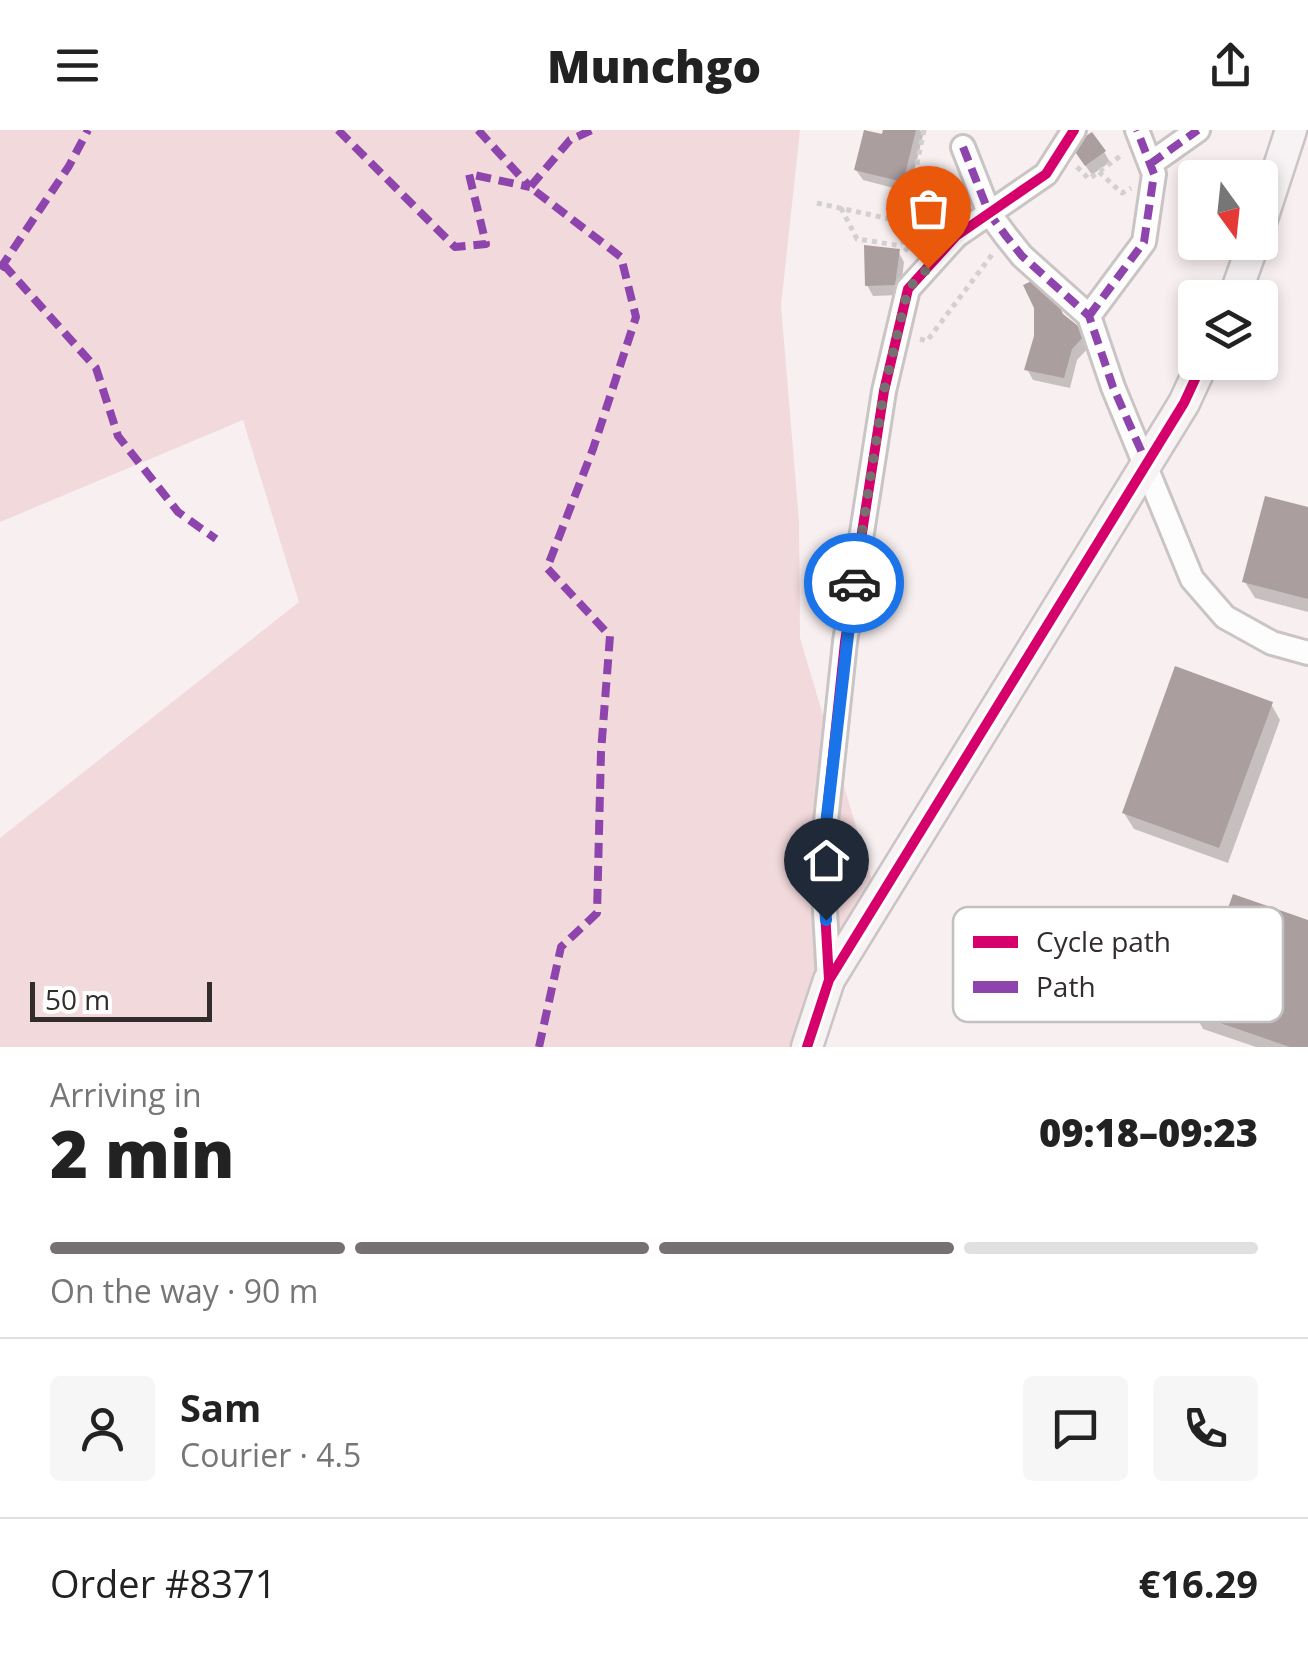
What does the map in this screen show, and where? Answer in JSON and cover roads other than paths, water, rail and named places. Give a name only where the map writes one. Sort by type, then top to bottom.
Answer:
[{"type":"street","points":[[829,980],[822,859],[845,642],[884,391],[908,289],[956,236],[1046,174],[1074,130]]},
{"type":"street","points":[[1152,169],[1198,130]]},
{"type":"street","points":[[1278,172],[1292,130]]},
{"type":"street","points":[[1089,316],[1144,242],[1152,169],[1139,135]]},
{"type":"street","points":[[963,147],[980,219],[1006,236],[1022,256],[1089,316],[1113,387],[1192,578],[1225,618],[1272,642],[1308,653]]},
{"type":"street","points":[[807,1047],[829,980],[1184,404],[1195,380]]}]
